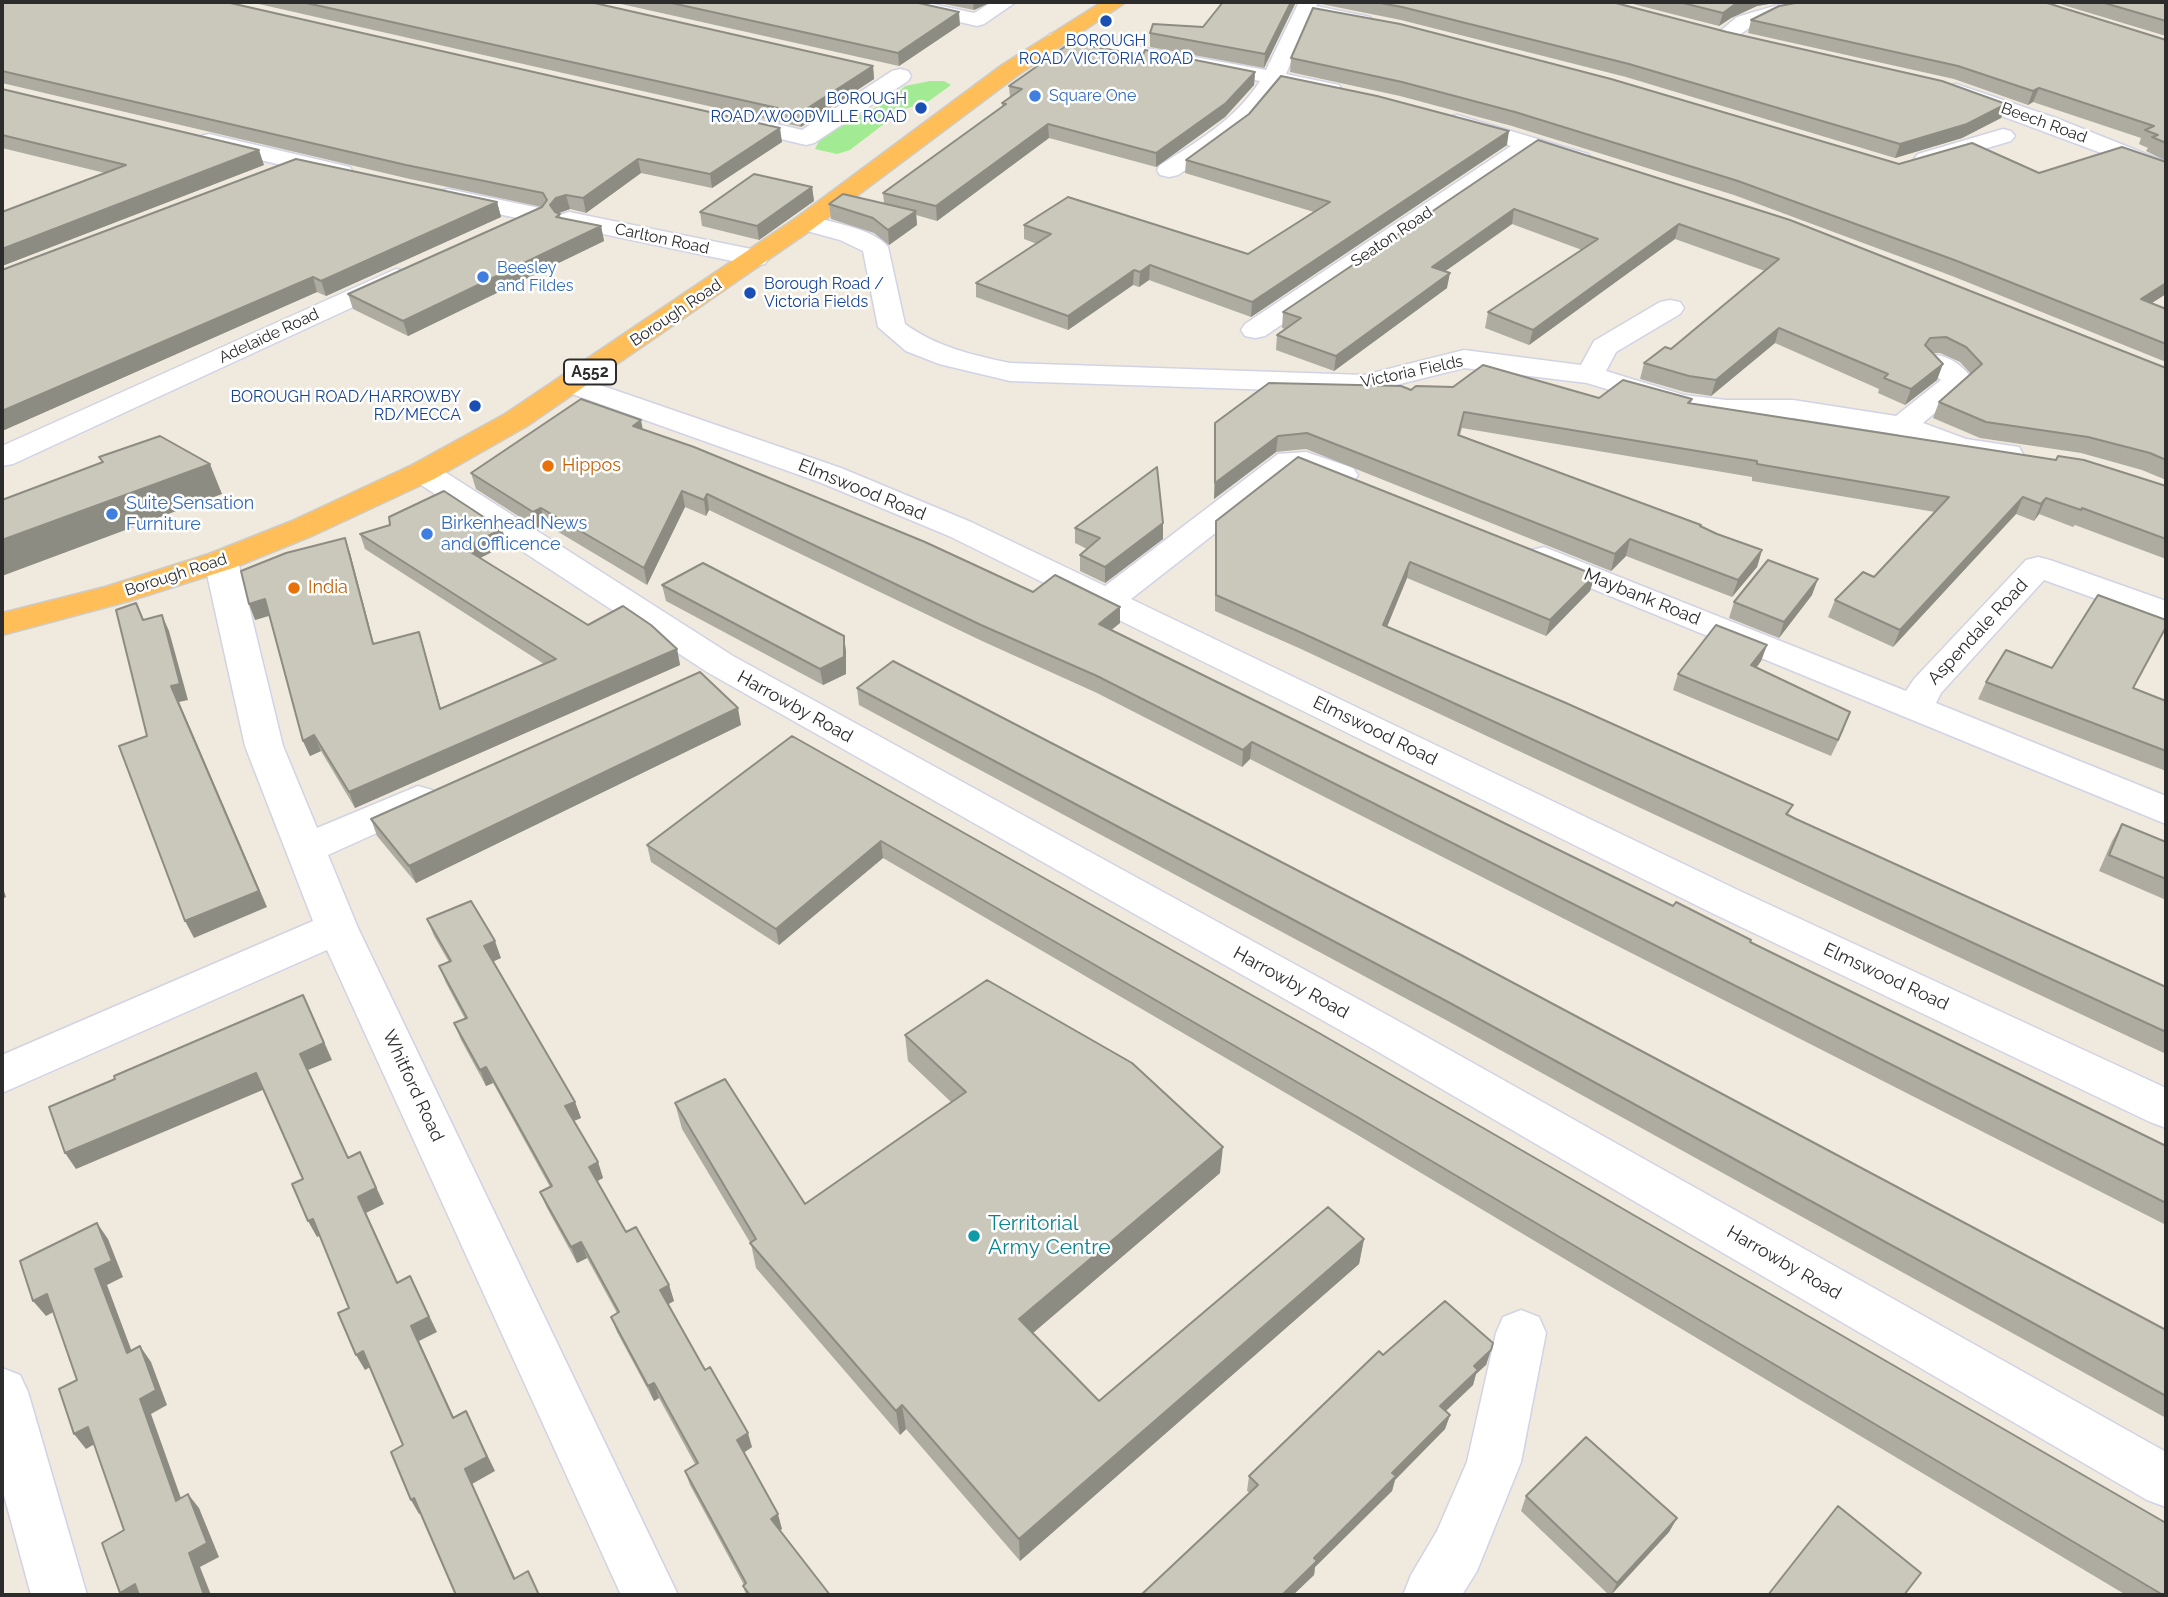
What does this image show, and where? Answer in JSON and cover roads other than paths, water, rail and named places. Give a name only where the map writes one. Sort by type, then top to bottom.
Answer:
[{"type":"highway","name":"Borough Road","points":[[2,624],[117,594],[221,561],[303,528],[423,472],[516,420],[571,384],[805,223],[1057,38],[1116,2]]},
{"type":"street","points":[[896,2],[977,20],[1006,2]]},
{"type":"street","points":[[1724,37],[1734,26],[1758,15],[1819,2]]},
{"type":"street","points":[[1169,170],[1210,143],[1251,110],[1274,76],[1306,6],[1388,26]]},
{"type":"street","points":[[1699,30],[1751,43]]},
{"type":"street","points":[[1057,38],[1128,54],[1274,76],[1355,96]]},
{"type":"street","points":[[702,114],[806,138],[900,76],[867,68]]},
{"type":"street","name":"Beech Road","points":[[1933,84],[2048,122],[2166,170]]},
{"type":"street","points":[[1435,116],[1606,166]]},
{"type":"street","points":[[191,136],[360,177]]},
{"type":"street","points":[[1907,165],[2003,136]]},
{"type":"street","name":"Seaton Road","points":[[1255,330],[1529,144]]},
{"type":"street","points":[[262,177],[300,162]]},
{"type":"street","points":[[421,191],[535,214],[498,231]]},
{"type":"street","name":"Carlton Road","points":[[569,220],[755,258]]},
{"type":"street","name":"Victoria Fields","points":[[805,223],[849,235],[875,247],[892,327],[916,345],[949,358],[1010,372],[1364,384],[1464,359],[1590,375],[1681,403],[1726,409],[1793,410],[1902,426],[1961,447],[2040,459]]},
{"type":"street","name":"Adelaide Road","points":[[2,457],[423,265]]},
{"type":"street","points":[[1590,375],[1604,347],[1670,308]]},
{"type":"street","points":[[1902,426],[1959,380],[1935,362]]},
{"type":"street","name":"Elmswood Road","points":[[571,384],[830,475],[960,529],[1715,897],[2166,1109]]},
{"type":"street","points":[[1108,600],[1289,461],[1306,461],[1370,486]]},
{"type":"street","name":"Harrowby Road","points":[[423,472],[720,664],[1384,1034],[2166,1481]]},
{"type":"street","name":"Maybank Road","points":[[1509,543],[2166,811]]},
{"type":"street","name":"Whitford Road","points":[[221,561],[264,746],[337,928],[650,1595]]},
{"type":"street","name":"Aspendale Road","points":[[1915,708],[1927,687],[2038,567],[2166,614]]},
{"type":"street","points":[[683,681],[720,664]]},
{"type":"street","points":[[306,849],[444,787]]},
{"type":"street","points":[[2,1075],[337,928]]},
{"type":"street","points":[[1431,1595],[1457,1551],[1494,1462],[1521,1333]]},
{"type":"street","points":[[2,1392],[59,1595]]},
{"type":"place","name":"BOROUGH ROAD/VICTORIA ROAD","points":[[1106,21]]},
{"type":"place","name":"Square One","points":[[1035,96]]},
{"type":"place","name":"BOROUGH ROAD/WOODVILLE ROAD","points":[[921,108]]},
{"type":"place","name":"Beesley and Fildes","points":[[483,277]]},
{"type":"place","name":"Borough Road / Victoria Fields","points":[[750,293]]},
{"type":"place","name":"BOROUGH ROAD/HARROWBY RD/MECCA","points":[[475,406]]},
{"type":"place","name":"Hippos","points":[[548,466]]},
{"type":"place","name":"Suite Sensation Furniture","points":[[112,514]]},
{"type":"place","name":"Birkenhead News and Offlicence","points":[[427,534]]},
{"type":"place","name":"India","points":[[294,588]]},
{"type":"place","name":"Territorial Army Centre","points":[[974,1236]]}]
